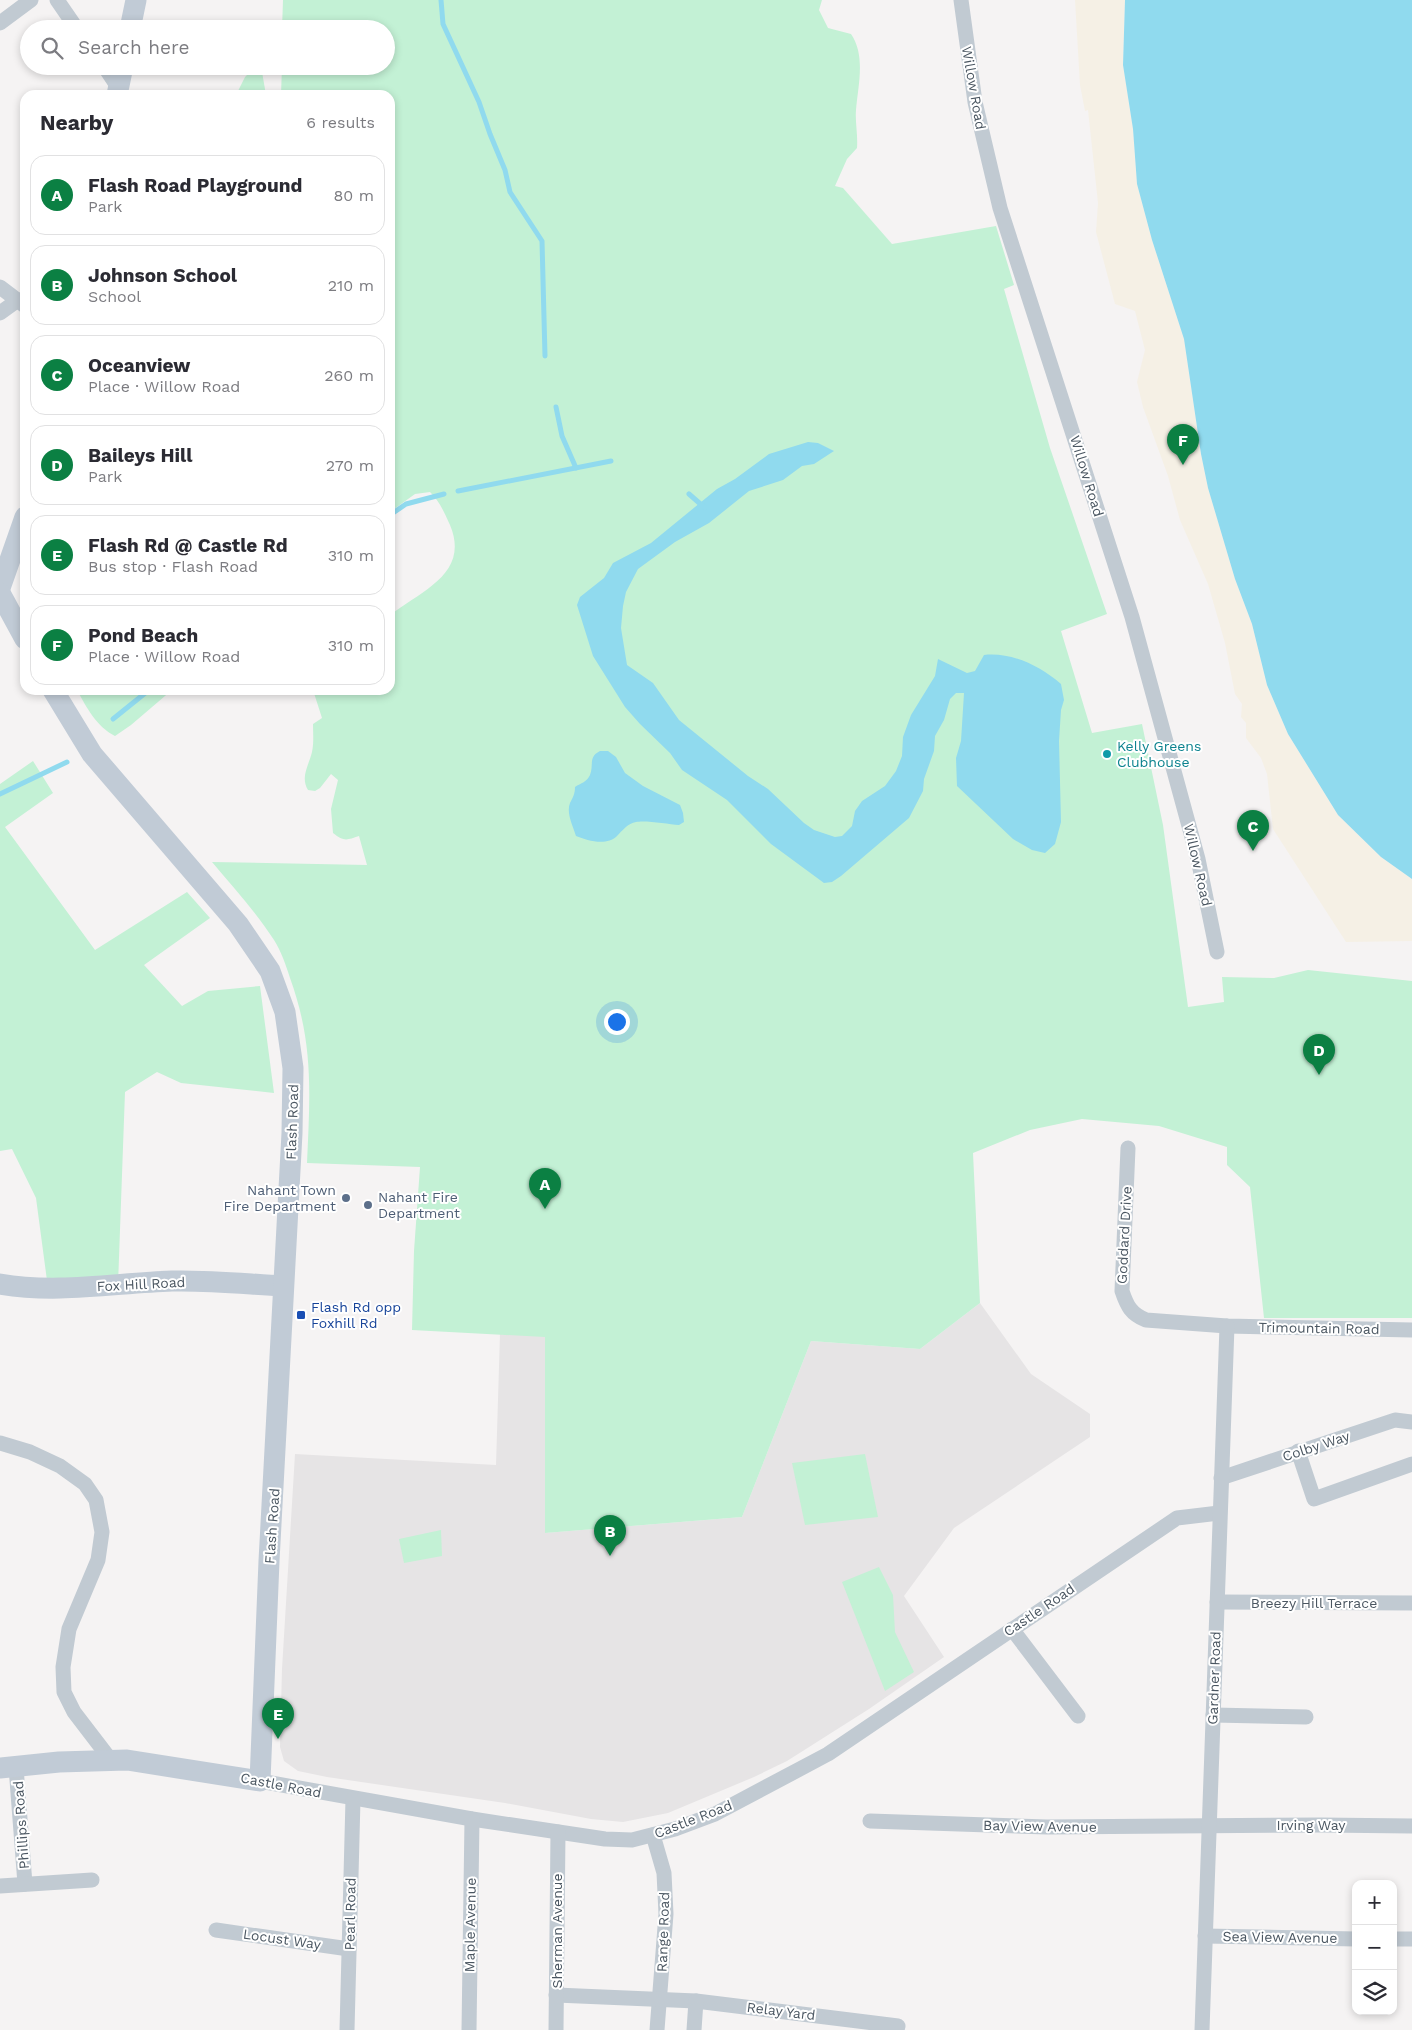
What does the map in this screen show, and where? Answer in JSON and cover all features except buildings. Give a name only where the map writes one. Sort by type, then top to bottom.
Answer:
[{"type":"main road","points":[[132,20],[136,0]]},
{"type":"main road","points":[[0,588],[20,531]]},
{"type":"main road","points":[[0,593],[20,630]]},
{"type":"main road","name":"Flash Road","points":[[57,695],[92,754],[238,924],[270,971],[285,1012],[293,1068],[292,1133],[260,1781]]},
{"type":"main road","name":"Fox Hill Road","points":[[0,1284],[22,1288],[87,1287],[174,1281],[283,1286]]},
{"type":"main road","name":"Castle Road","points":[[8,1767],[110,1760],[156,1764],[260,1781]]},
{"type":"street","points":[[0,23],[31,0]]},
{"type":"street","points":[[57,0],[71,20]]},
{"type":"street","name":"Willow Road","points":[[961,0],[975,102],[1000,208],[1132,617],[1198,859],[1217,952]]},
{"type":"street","points":[[0,287],[20,302]]},
{"type":"street","points":[[0,313],[20,303]]},
{"type":"street","name":"Goddard Drive","points":[[1128,1148],[1122,1291],[1127,1306],[1135,1316],[1146,1320],[1227,1326]]},
{"type":"street","name":"Trimountain Road","points":[[1227,1326],[1412,1330]]},
{"type":"street","name":"Gardner Road","points":[[1202,2030],[1227,1326]]},
{"type":"street","name":"Colby Way","points":[[1221,1478],[1395,1420],[1412,1422]]},
{"type":"street","points":[[0,1443],[30,1452],[60,1466],[85,1484],[96,1500],[102,1532],[98,1560],[69,1629],[63,1667],[64,1692],[74,1712],[110,1760]]},
{"type":"street","points":[[1298,1451],[1314,1499],[1412,1464]]},
{"type":"street","name":"Castle Road","points":[[260,1781],[472,1820],[605,1839],[632,1840],[653,1835],[715,1814],[828,1754],[1177,1518],[1219,1513]]},
{"type":"street","name":"Breezy Hill Terrace","points":[[1216,1602],[1412,1603]]},
{"type":"street","points":[[1012,1628],[1078,1716]]},
{"type":"street","points":[[1213,1715],[1306,1717]]},
{"type":"street","name":"Phillips Road","points":[[8,1767],[25,1884]]},
{"type":"street","name":"Pearl Road","points":[[347,2030],[352,1798]]},
{"type":"street","name":"Maple Avenue","points":[[469,2030],[472,1820]]},
{"type":"street","name":"Bay View Avenue","points":[[870,1821],[1047,1827],[1210,1826]]},
{"type":"street","name":"Irving Way","points":[[1210,1826],[1412,1826]]},
{"type":"street","name":"Sherman Avenue","points":[[556,2030],[558,1832]]},
{"type":"street","name":"Range Road","points":[[653,1835],[664,1872],[666,1914],[657,2030]]},
{"type":"street","name":"Phillips Road","points":[[0,1886],[92,1880]]},
{"type":"street","name":"Locust Way","points":[[216,1930],[349,1949]]},
{"type":"street","name":"Sea View Avenue","points":[[1205,1936],[1352,1939]]},
{"type":"street","points":[[1397,1939],[1412,1939]]},
{"type":"street","name":"Relay Yard","points":[[556,1995],[696,2001],[898,2026],[897,2030]]},
{"type":"street","points":[[694,2030],[696,2001]]},
{"type":"shaded area","points":[[980,1303],[1031,1374],[1090,1414],[1090,1437],[954,1528],[904,1596],[944,1657],[869,1709],[787,1761],[754,1777],[668,1813],[623,1822],[591,1819],[505,1803],[327,1777],[298,1771],[284,1761],[280,1747],[282,1669],[295,1454],[496,1465],[500,1334],[545,1336],[545,1533],[742,1517],[811,1341],[920,1349]]},
{"type":"green space","points":[[283,0],[822,0],[819,10],[828,28],[851,34],[856,43],[860,61],[856,115],[857,148],[847,159],[835,186],[843,188],[892,244],[996,226],[1014,285],[1004,289],[1050,448],[1107,614],[1061,631],[1092,733],[1142,724],[1163,825],[1188,1007],[1224,1002],[1222,977],[1274,978],[1308,970],[1412,981],[1412,1318],[1264,1318],[1250,1187],[1227,1165],[1227,1147],[1159,1126],[1082,1119],[1030,1130],[973,1153],[980,1303],[920,1349],[811,1341],[742,1517],[545,1533],[545,1337],[412,1330],[414,1251],[420,1167],[307,1163],[309,1070],[307,1048],[298,1002],[285,963],[274,940],[212,862],[367,865],[359,836],[346,839],[340,838],[333,833],[331,809],[338,780],[331,774],[320,788],[315,791],[308,790],[306,785],[305,776],[313,749],[313,724],[322,718],[315,695],[395,695],[395,612],[440,579],[449,568],[454,556],[455,542],[450,525],[444,511],[430,492],[415,494],[395,508],[395,90],[281,90],[282,75],[395,75],[395,20],[282,20]]},
{"type":"green space","points":[[247,75],[263,75],[265,90],[238,90]]},
{"type":"green space","points":[[80,695],[166,695],[115,736],[102,727],[88,710]]},
{"type":"green space","points":[[33,761],[53,793],[5,827],[95,950],[187,892],[210,918],[144,965],[182,1006],[208,991],[260,986],[274,1093],[181,1083],[157,1072],[125,1092],[118,1285],[48,1288],[36,1198],[12,1149],[0,1151],[0,784]]},
{"type":"green space","points":[[865,1454],[878,1517],[805,1525],[792,1463]]},
{"type":"green space","points":[[441,1530],[442,1556],[404,1563],[399,1539]]},
{"type":"green space","points":[[879,1567],[893,1595],[895,1632],[914,1672],[885,1691],[842,1582]]},
{"type":"sand","points":[[1075,0],[1125,0],[1123,65],[1133,129],[1137,184],[1152,240],[1184,339],[1201,454],[1208,488],[1235,579],[1252,624],[1267,685],[1288,734],[1338,815],[1381,857],[1412,879],[1412,941],[1346,942],[1273,829],[1267,774],[1261,758],[1246,738],[1246,723],[1241,717],[1242,704],[1235,694],[1225,643],[1208,584],[1180,520],[1168,476],[1143,407],[1137,382],[1145,350],[1135,311],[1115,304],[1096,232],[1098,203],[1088,110],[1085,111],[1080,85]]},
{"type":"water","points":[[1125,0],[1412,0],[1412,879],[1381,857],[1338,815],[1288,734],[1267,685],[1252,624],[1235,579],[1208,488],[1201,454],[1184,339],[1152,240],[1137,184],[1133,129],[1123,65]]},
{"type":"water","points":[[808,442],[818,443],[834,451],[814,464],[802,466],[783,480],[749,491],[709,523],[675,542],[638,569],[626,592],[623,606],[621,628],[627,665],[653,683],[679,720],[748,776],[768,789],[804,823],[814,830],[835,837],[842,836],[852,826],[855,811],[862,801],[885,786],[896,771],[902,756],[903,737],[911,715],[935,676],[938,659],[967,673],[975,671],[984,655],[1015,658],[1035,666],[1061,684],[1064,700],[1061,710],[1059,741],[1061,822],[1055,844],[1045,853],[1032,850],[1013,839],[957,786],[956,758],[961,741],[964,693],[956,693],[950,699],[944,720],[935,736],[934,751],[924,779],[923,791],[909,818],[841,876],[832,882],[824,883],[771,844],[727,800],[682,770],[670,753],[625,707],[593,656],[577,605],[580,597],[604,578],[613,563],[651,543],[717,489],[735,479],[769,454]]},
{"type":"water","points":[[600,751],[608,751],[616,757],[625,773],[643,786],[680,805],[684,822],[679,825],[645,821],[633,823],[613,839],[603,842],[586,840],[576,836],[569,815],[570,803],[575,787],[586,781],[589,777],[594,756]]},
{"type":"waterway","points":[[441,0],[443,24],[479,102],[505,170],[510,192],[542,241],[545,356]]},
{"type":"waterway","points":[[556,407],[562,436],[576,468]]},
{"type":"waterway","points":[[458,491],[611,461]]},
{"type":"waterway","points":[[395,512],[406,504],[444,494]]},
{"type":"waterway","points":[[689,494],[705,508]]},
{"type":"waterway","points":[[113,719],[143,695]]},
{"type":"waterway","points":[[0,794],[67,762]]},
{"type":"place","name":"Pond Beach","points":[[1183,465]]},
{"type":"place","name":"Kelly Greens Clubhouse","points":[[1107,754]]},
{"type":"place","name":"Oceanview","points":[[1253,851]]},
{"type":"place","name":"Baileys Hill","points":[[1319,1075]]},
{"type":"place","name":"Nahant Town Fire Department","points":[[346,1198]]},
{"type":"place","name":"Nahant Fire Department","points":[[368,1205]]},
{"type":"place","name":"Flash Road Playground","points":[[545,1209]]},
{"type":"place","name":"Flash Rd opp Foxhill Rd","points":[[301,1315]]},
{"type":"place","name":"Johnson School","points":[[610,1556]]},
{"type":"place","name":"Flash Rd @ Castle Rd","points":[[278,1739]]}]
